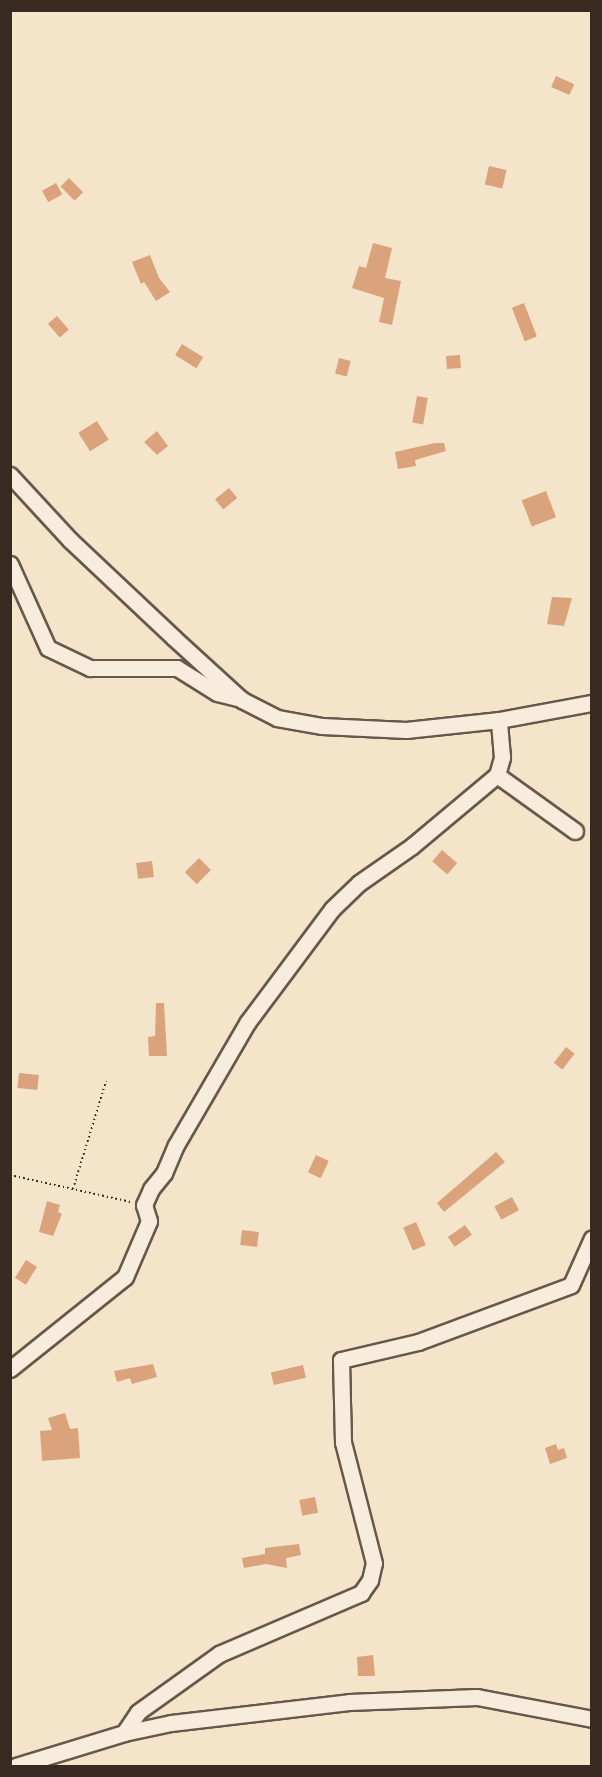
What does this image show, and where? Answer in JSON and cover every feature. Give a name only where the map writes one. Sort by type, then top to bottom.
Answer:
[{"type":"street","points":[[10,475],[70,540],[242,699],[277,718],[322,726],[406,730],[499,720],[591,703]]},
{"type":"street","points":[[10,564],[48,648],[90,668],[177,668],[218,693],[242,699]]},
{"type":"street","points":[[10,1370],[54,1331],[111,1292],[125,1277],[149,1221],[144,1205],[247,1023],[332,909],[497,775],[502,757],[499,720]]},
{"type":"street","points":[[497,775],[574,831]]},
{"type":"street","points":[[124,1733],[138,1712],[219,1654],[340,1604],[361,1593],[370,1580],[374,1563],[343,1442],[340,1360],[428,1339],[571,1285],[591,1238]]},
{"type":"street","points":[[16,1767],[124,1733],[238,1714],[433,1697],[477,1697],[591,1719]]},
{"type":"path","points":[[73,1189],[106,1081]]},
{"type":"path","points":[[10,1175],[144,1205]]},
{"type":"building","points":[[556,76],[574,84],[569,95],[551,87]]},
{"type":"building","points":[[489,166],[507,170],[502,189],[485,185]]},
{"type":"building","points":[[69,178],[83,192],[75,201],[61,186]]},
{"type":"building","points":[[56,183],[62,194],[48,202],[42,191]]},
{"type":"building","points":[[373,243],[392,248],[385,278],[401,281],[392,325],[379,322],[384,298],[352,288],[359,266],[366,268]]},
{"type":"building","points":[[150,255],[159,278],[170,292],[156,301],[144,282],[141,284],[132,262]]},
{"type":"building","points":[[524,303],[537,337],[525,341],[512,308]]},
{"type":"building","points":[[57,316],[69,330],[60,337],[48,324]]},
{"type":"building","points":[[182,344],[203,357],[196,368],[175,355]]},
{"type":"building","points":[[460,355],[461,368],[447,369],[446,356]]},
{"type":"building","points":[[339,358],[351,361],[347,376],[335,374]]},
{"type":"building","points":[[417,396],[428,398],[423,424],[412,423]]},
{"type":"building","points":[[97,421],[109,440],[90,451],[78,433]]},
{"type":"building","points":[[157,431],[168,446],[157,455],[144,442]]},
{"type":"building","points":[[444,443],[446,451],[415,460],[416,466],[398,469],[395,452]]},
{"type":"building","points":[[229,488],[237,498],[223,509],[215,499]]},
{"type":"building","points":[[546,491],[556,517],[532,526],[522,500]]},
{"type":"building","points":[[552,597],[572,598],[564,626],[547,624]]},
{"type":"building","points":[[442,850],[457,863],[447,874],[432,861]]},
{"type":"building","points":[[199,858],[211,870],[197,884],[185,872]]},
{"type":"building","points":[[152,861],[154,877],[138,879],[136,863]]},
{"type":"building","points":[[156,1003],[164,1003],[167,1056],[149,1056],[148,1037],[155,1036]]},
{"type":"building","points":[[566,1047],[575,1054],[562,1070],[554,1063]]},
{"type":"building","points":[[19,1073],[39,1075],[37,1090],[17,1088]]},
{"type":"building","points":[[496,1152],[505,1162],[444,1212],[437,1203]]},
{"type":"building","points":[[316,1155],[329,1161],[321,1178],[308,1172]]},
{"type":"building","points":[[512,1197],[519,1210],[501,1220],[494,1206]]},
{"type":"building","points":[[47,1201],[60,1205],[58,1212],[62,1214],[53,1236],[39,1232]]},
{"type":"building","points":[[416,1222],[426,1245],[413,1250],[403,1227]]},
{"type":"building","points":[[465,1225],[472,1235],[455,1247],[448,1237]]},
{"type":"building","points":[[242,1230],[259,1232],[257,1247],[240,1245]]},
{"type":"building","points":[[26,1260],[37,1267],[26,1285],[15,1278]]},
{"type":"building","points":[[153,1364],[157,1377],[132,1384],[130,1378],[117,1382],[114,1371]]},
{"type":"building","points":[[303,1365],[306,1378],[274,1385],[271,1372]]},
{"type":"building","points":[[65,1413],[70,1429],[78,1428],[80,1458],[42,1461],[40,1431],[52,1430],[48,1418]]},
{"type":"building","points":[[556,1444],[558,1450],[564,1448],[567,1458],[550,1464],[545,1448]]},
{"type":"building","points":[[315,1497],[318,1513],[302,1516],[299,1500]]},
{"type":"building","points":[[299,1544],[301,1555],[286,1558],[287,1568],[266,1564],[244,1568],[242,1558],[265,1554],[265,1548]]},
{"type":"building","points":[[373,1655],[375,1676],[358,1676],[357,1657]]}]
